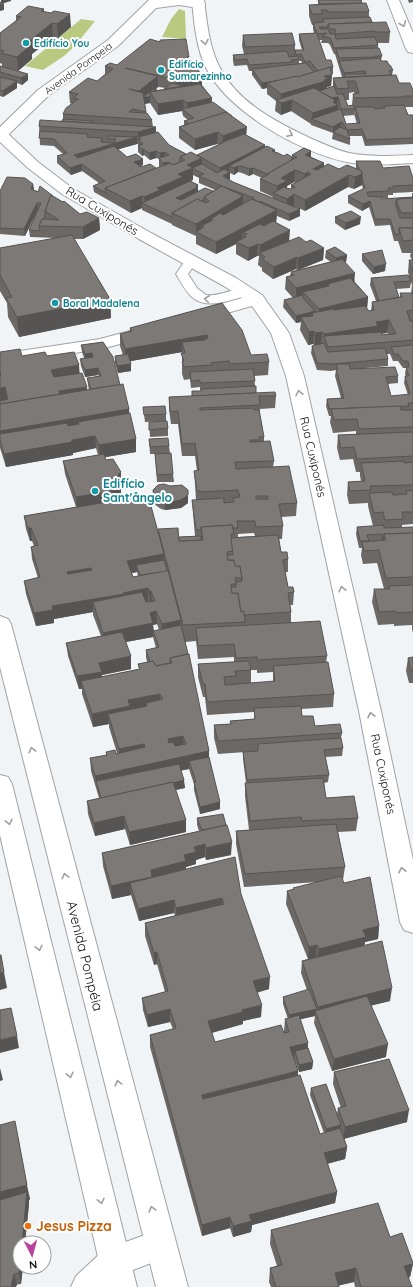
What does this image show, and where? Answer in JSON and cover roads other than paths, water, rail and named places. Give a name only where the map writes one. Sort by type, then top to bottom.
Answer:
[{"type":"street","points":[[393,0],[413,49]]},
{"type":"street","points":[[155,2],[198,2],[207,53],[213,68],[238,100],[255,115],[315,146],[336,154],[352,158],[372,160],[413,160]]},
{"type":"street","name":"Avenida Pompeia","points":[[0,134],[43,93],[113,42],[155,2]]},
{"type":"street","name":"Rua Cuxiponés","points":[[0,134],[33,165],[67,191],[251,296],[280,333],[295,376],[370,710],[413,922]]},
{"type":"street","points":[[182,321],[251,296]]},
{"type":"street","points":[[0,359],[101,344],[160,327]]},
{"type":"street","name":"Avenida Pompéia","points":[[0,624],[97,1003],[172,1287]]},
{"type":"street","points":[[0,784],[118,1274]]},
{"type":"street","points":[[87,1287],[118,1274],[161,1244]]},
{"type":"lane","points":[[191,261],[182,274],[196,295],[202,300],[251,296]]},
{"type":"place","name":"Edifício You","points":[[26,43]]},
{"type":"place","name":"Edifício Sumarezinho","points":[[161,70]]},
{"type":"place","name":"Boral Madalena","points":[[55,303]]},
{"type":"place","name":"Edifício Sant'ângelo","points":[[95,491]]},
{"type":"place","name":"Jesus Pizza","points":[[28,1226]]}]
